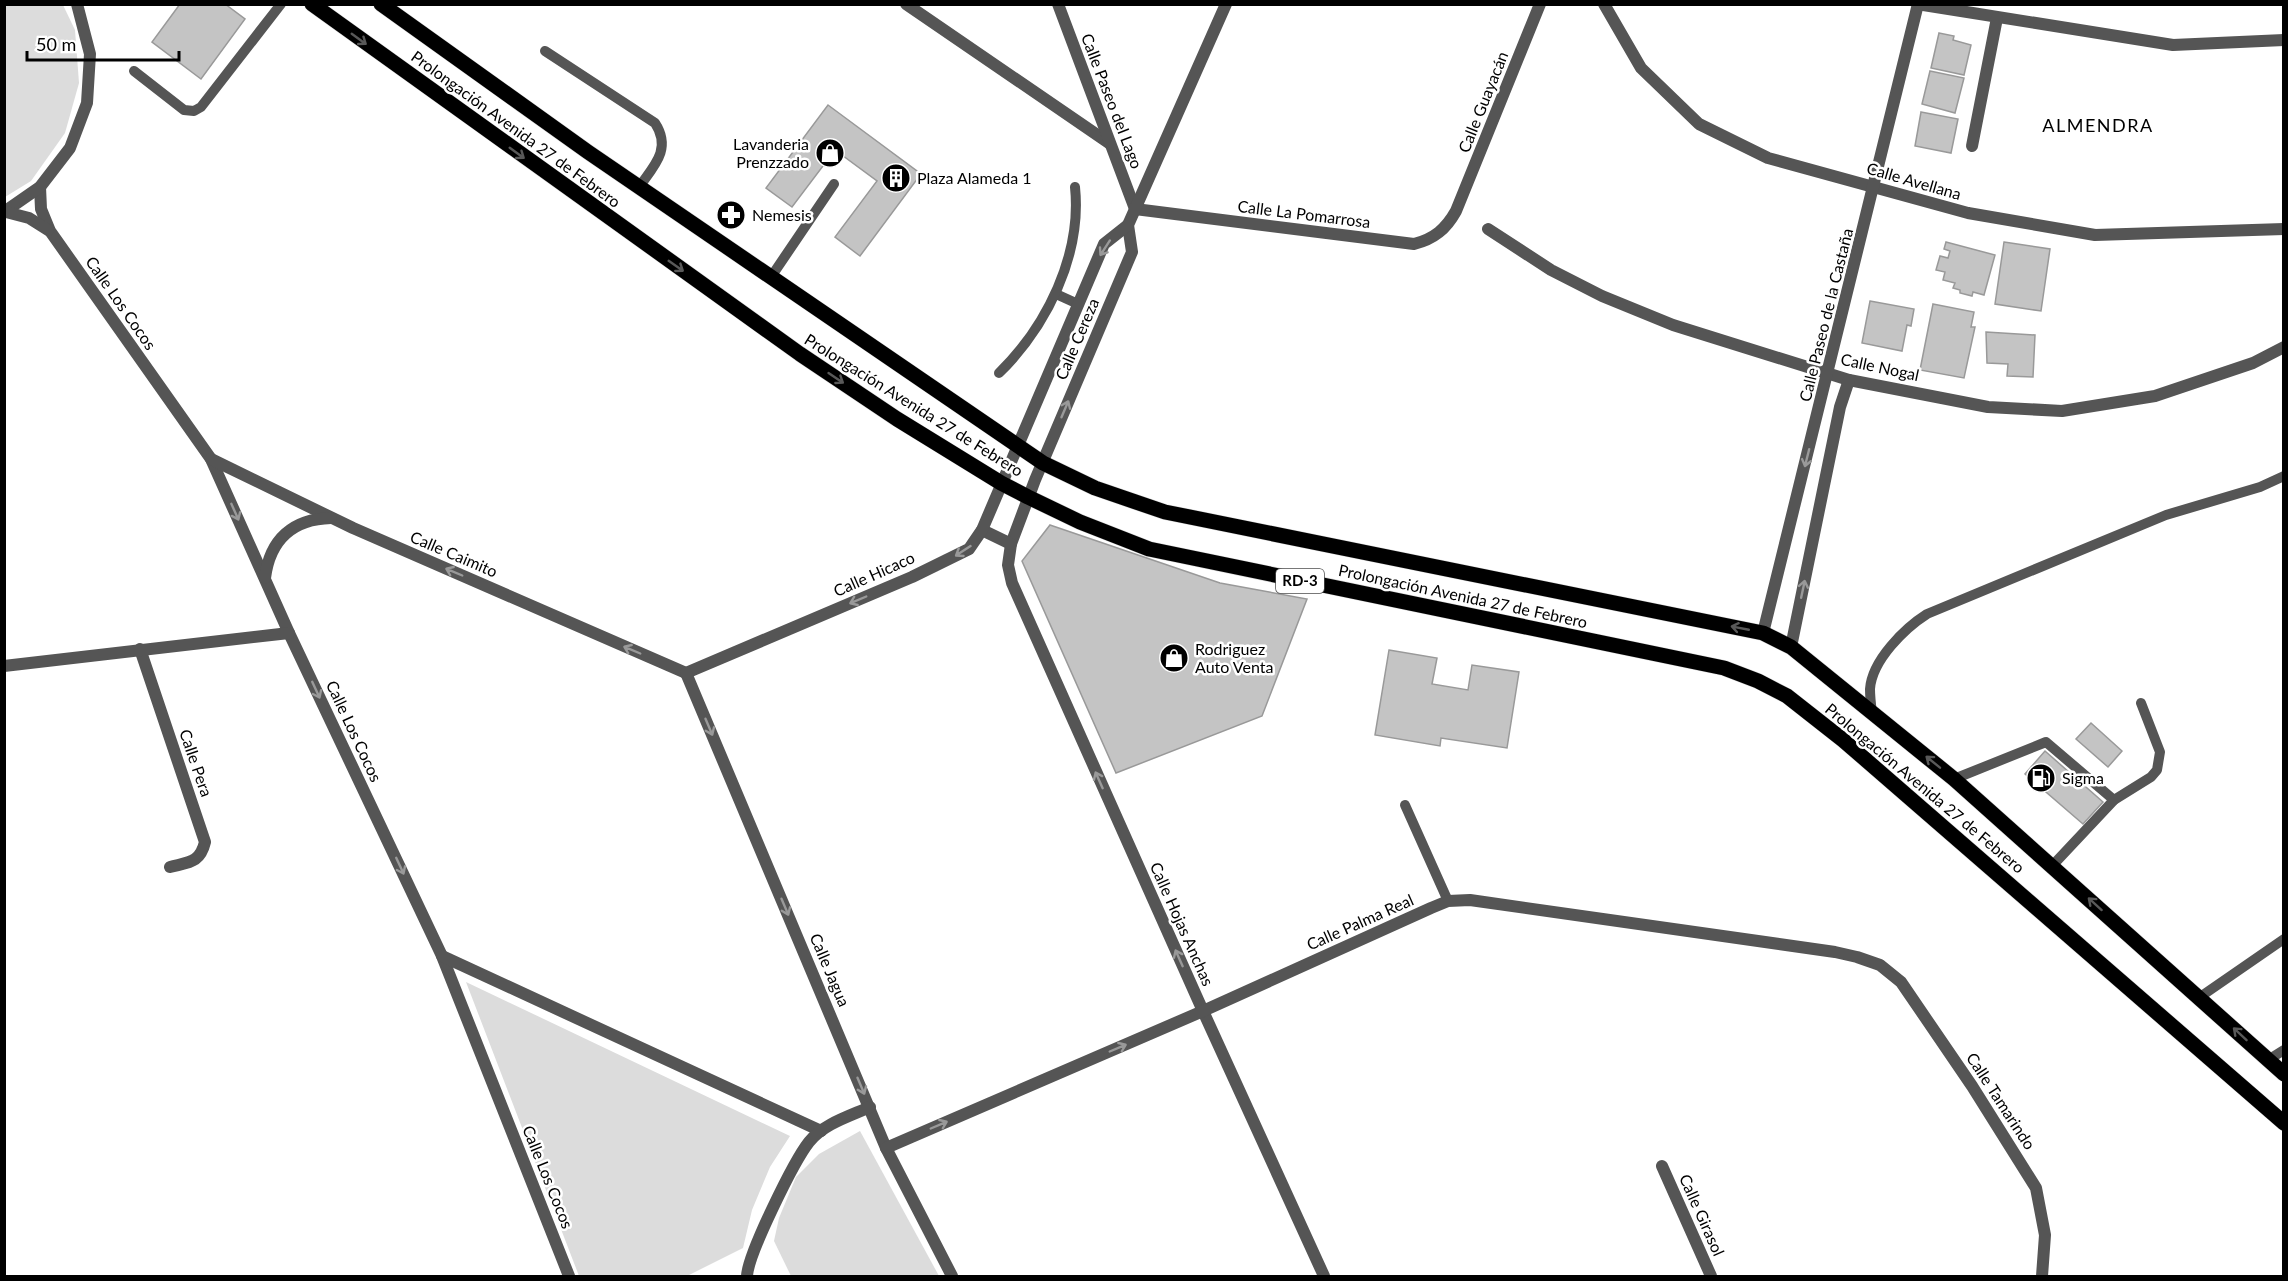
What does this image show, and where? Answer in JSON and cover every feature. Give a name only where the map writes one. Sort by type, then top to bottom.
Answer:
[{"type":"main road","name":"Prolongación Avenida 27 de Febrero","points":[[312,4],[800,354],[897,419],[1000,483],[1080,522],[1149,549],[1724,668],[1758,681],[1787,696],[1844,740],[2283,1123]]},
{"type":"main road","name":"Prolongación Avenida 27 de Febrero","points":[[381,4],[639,187],[1043,463],[1095,488],[1165,512],[1763,633],[1791,646],[1954,779],[2200,997],[2283,1074]]},
{"type":"street","name":"Calle Los Cocos","points":[[5,212],[40,187],[70,148],[87,103],[90,54],[77,4]]},
{"type":"street","points":[[906,4],[1109,143]]},
{"type":"street","name":"Calle Paseo del Lago","points":[[1058,4],[1135,209]]},
{"type":"street","name":"Calle Cereza","points":[[1017,445],[1104,244],[1128,225],[1226,4]]},
{"type":"street","name":"Calle Guayacán","points":[[1456,211],[1540,4]]},
{"type":"street","name":"Calle Avellana","points":[[1604,4],[1641,68],[1699,124],[1768,158],[1968,213],[2095,235],[2283,229]]},
{"type":"street","points":[[1918,5],[2173,45],[2283,40]]},
{"type":"street","name":"Calle Paseo de la Castaña","points":[[1763,633],[1918,5]]},
{"type":"street","points":[[1972,146],[1997,18]]},
{"type":"street","name":"Calle Los Cocos","points":[[40,187],[41,209],[50,231],[212,459],[289,633],[442,956],[569,1276]]},
{"type":"street","name":"Calle La Pomarrosa","points":[[1135,209],[1414,244],[1425,242],[1439,233],[1456,211]]},
{"type":"street","name":"Calle Los Cocos","points":[[5,212],[29,218],[50,231]]},
{"type":"street","name":"Calle Cereza","points":[[1011,544],[1132,252],[1128,225]]},
{"type":"street","name":"Calle Nogal","points":[[1488,229],[1551,270],[1602,296],[1673,325],[1849,380],[1988,406],[2062,411],[2155,396],[2253,363],[2283,347]]},
{"type":"street","points":[[1791,646],[1840,407],[1849,380]]},
{"type":"street","name":"Calle Hicaco","points":[[686,673],[912,577],[969,549],[982,530],[1017,445]]},
{"type":"street","name":"Calle Caimito","points":[[212,459],[353,528],[686,673]]},
{"type":"street","points":[[265,579],[267,564],[280,539],[304,522],[333,518]]},
{"type":"street","points":[[982,530],[1011,544]]},
{"type":"street","name":"Calle Hojas Anchas","points":[[1011,544],[1008,565],[1012,583],[1324,1276]]},
{"type":"street","points":[[4,666],[289,633]]},
{"type":"street","name":"Calle Pera","points":[[140,650],[206,842],[203,853],[196,860],[170,867]]},
{"type":"street","name":"Calle Jagua","points":[[686,673],[886,1148],[952,1276]]},
{"type":"street","name":"Calle Palma Real","points":[[886,1148],[1203,1011],[1448,901],[1470,900],[1836,952],[1880,965]]},
{"type":"street","points":[[442,956],[821,1131]]},
{"type":"street","name":"Calle Tamarindo","points":[[1880,965],[1901,982],[1972,1086],[2037,1188],[2045,1235],[2042,1276]]},
{"type":"street","points":[[747,1276],[748,1266],[790,1173],[809,1142],[821,1131],[870,1107]]},
{"type":"street","name":"Calle Girasol","points":[[1662,1166],[1711,1276]]},
{"type":"lane","points":[[134,71],[184,110],[194,111],[201,107],[281,4]]},
{"type":"lane","points":[[545,51],[655,123],[661,132],[660,156],[639,187]]},
{"type":"lane","points":[[771,277],[834,184]]},
{"type":"lane","points":[[999,373],[1022,347],[1056,294],[1072,237],[1077,207],[1075,187]]},
{"type":"lane","points":[[1056,294],[1078,304]]},
{"type":"lane","points":[[1872,713],[1870,687],[1887,650],[1910,625],[1927,614],[2166,515],[2260,487],[2283,476]]},
{"type":"lane","points":[[2052,866],[2114,800],[2151,777],[2160,762],[2160,752],[2140,703]]},
{"type":"lane","points":[[1954,779],[2046,742],[2114,800]]},
{"type":"lane","points":[[1405,805],[1448,901]]},
{"type":"lane","points":[[2200,997],[2283,939]]},
{"type":"lane","points":[[2268,1060],[2283,1050]]},
{"type":"shaded area","points":[[5,4],[63,5],[75,30],[79,83],[65,133],[31,181],[5,197]]},
{"type":"shaded area","points":[[466,982],[790,1136],[770,1167],[752,1210],[743,1248],[687,1276],[579,1276]]},
{"type":"shaded area","points":[[860,1131],[939,1276],[791,1276],[774,1241],[779,1218],[796,1177],[819,1154]]},
{"type":"building","points":[[180,4],[225,4],[245,19],[201,79],[152,42]]},
{"type":"building","points":[[1939,33],[1954,36],[1953,40],[1971,45],[1964,75],[1931,68]]},
{"type":"building","points":[[1930,71],[1964,78],[1955,113],[1922,104]]},
{"type":"building","name":"Plaza Alameda 1","points":[[828,105],[921,174],[860,256],[835,237],[877,181],[835,150],[792,207],[766,188]]},
{"type":"building","points":[[1921,112],[1958,119],[1951,153],[1915,146]]},
{"type":"building","points":[[1946,242],[1995,255],[1984,295],[1973,292],[1972,296],[1960,293],[1960,290],[1953,288],[1955,283],[1943,280],[1945,272],[1936,270],[1940,256],[1948,258],[1950,251],[1944,249]]},
{"type":"building","points":[[2004,242],[2050,249],[2041,311],[1995,304]]},
{"type":"building","points":[[1870,301],[1914,309],[1911,326],[1907,325],[1902,351],[1862,343]]},
{"type":"building","points":[[1933,304],[1974,312],[1971,327],[1975,327],[1964,378],[1920,370]]},
{"type":"building","points":[[1986,332],[2035,335],[2033,377],[2007,376],[2008,364],[1987,363]]},
{"type":"building","name":"Rodriguez Auto Venta","points":[[1050,525],[1220,583],[1307,599],[1262,716],[1116,773],[1022,561]]},
{"type":"building","points":[[1389,650],[1437,658],[1432,684],[1468,690],[1472,665],[1519,672],[1507,748],[1441,738],[1440,746],[1375,735]]},
{"type":"building","points":[[2091,723],[2122,751],[2108,767],[2076,739]]},
{"type":"building","points":[[2045,751],[2103,802],[2083,824],[2025,774]]},
{"type":"place","name":"Lavanderia Prenzzado","points":[[830,153]]},
{"type":"place","name":"Plaza Alameda 1","points":[[896,178]]},
{"type":"place","name":"Nemesis","points":[[731,215]]},
{"type":"place","name":"Rodriguez Auto Venta","points":[[1174,658]]},
{"type":"place","name":"Sigma","points":[[2041,778]]},
{"type":"district","name":"ALMENDRA","points":[[2098,126]]}]
